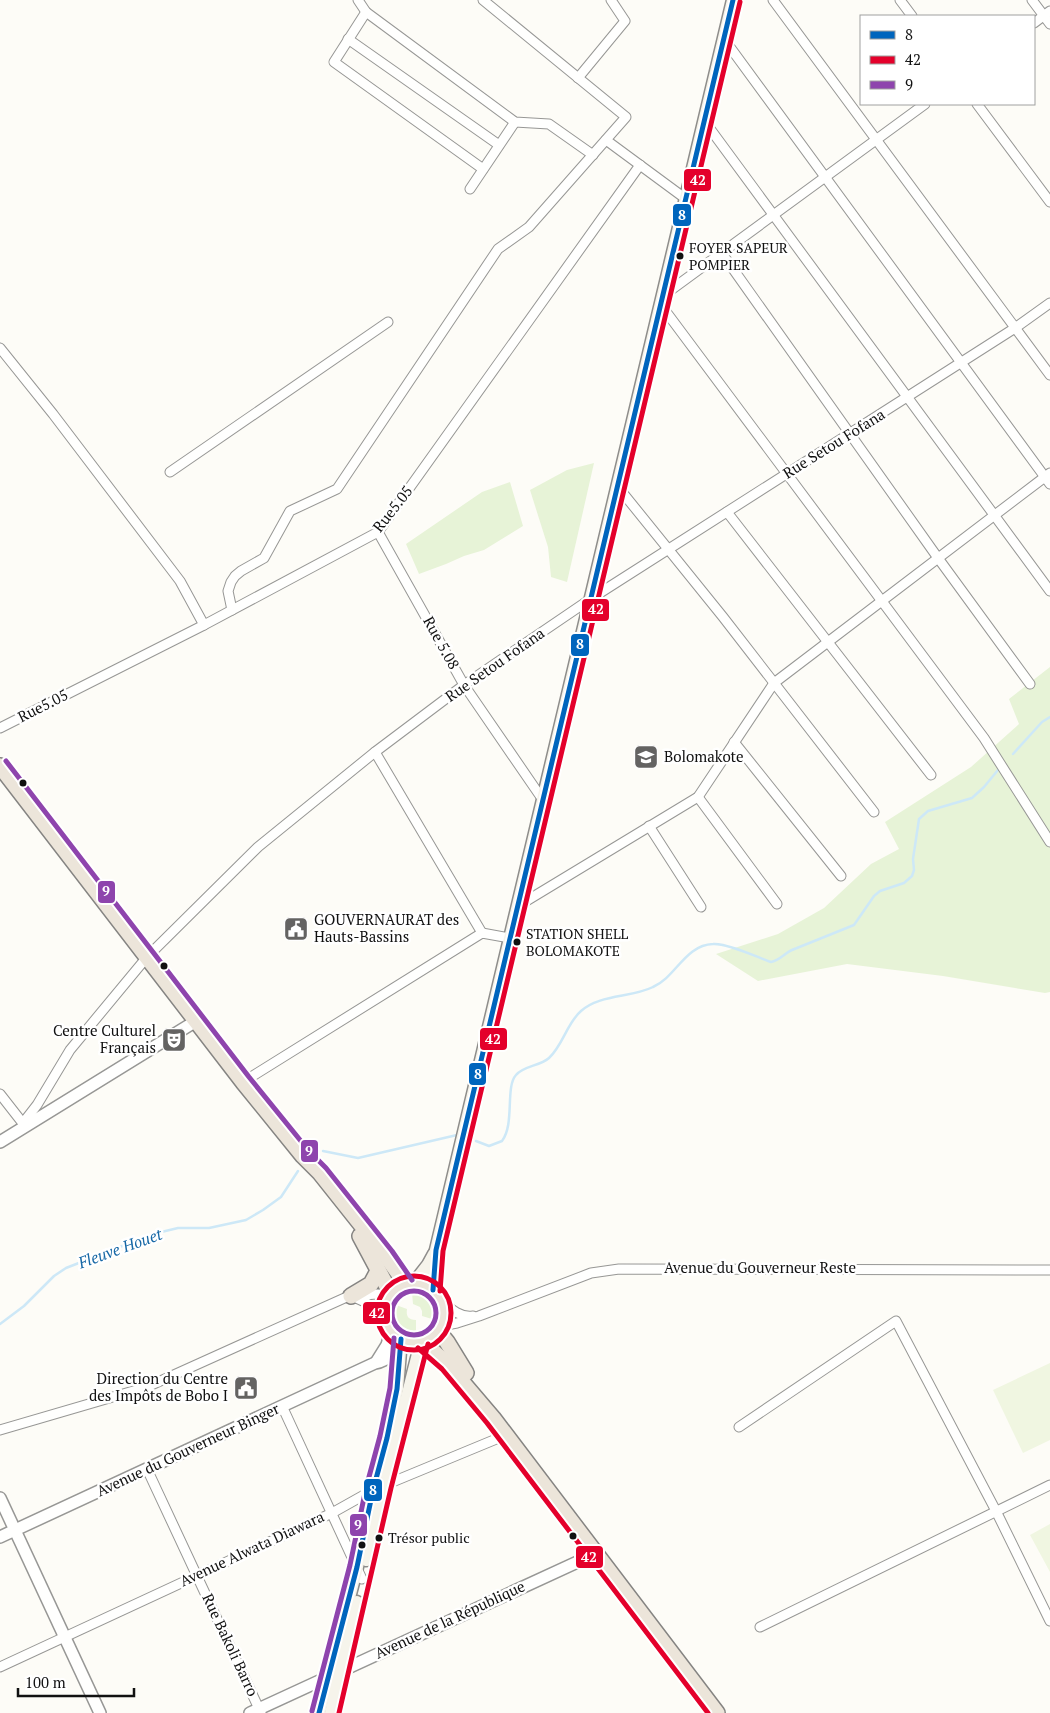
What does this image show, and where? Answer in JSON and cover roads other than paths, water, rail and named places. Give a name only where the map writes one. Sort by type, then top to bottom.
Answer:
[{"type":"highway","points":[[0,766],[302,1156],[363,1241],[391,1295]]},
{"type":"highway","points":[[302,1156],[320,1173],[410,1284]]},
{"type":"highway","points":[[350,1296],[371,1284],[378,1270]]},
{"type":"highway","points":[[424,1344],[440,1328],[444,1316],[437,1294],[424,1285],[410,1284],[398,1288],[391,1295],[386,1305],[385,1316],[396,1340],[424,1344],[447,1364],[506,1435],[717,1713]]},
{"type":"highway","points":[[440,1328],[460,1365],[497,1416],[506,1435]]},
{"type":"main road","points":[[437,1294],[436,1250],[704,122],[735,2]]},
{"type":"main road","points":[[410,1284],[428,1265],[436,1250]]},
{"type":"main road","points":[[379,1488],[396,1389],[396,1340]]},
{"type":"main road","points":[[331,1713],[335,1673],[379,1488],[424,1344]]},
{"type":"main road","points":[[319,1713],[335,1673]]},
{"type":"street","points":[[358,0],[366,12],[515,122],[549,124],[593,155]]},
{"type":"street","points":[[232,610],[228,591],[235,576],[241,570],[264,558],[290,511],[337,489],[498,249],[529,227],[626,117],[484,0]]},
{"type":"street","points":[[578,78],[626,21],[611,0]]},
{"type":"street","points":[[773,0],[1050,375]]},
{"type":"street","points":[[900,0],[911,15]]},
{"type":"street","points":[[1032,0],[1047,13],[1050,24]]},
{"type":"street","points":[[366,12],[334,62],[483,170]]},
{"type":"street","points":[[1035,22],[1047,13]]},
{"type":"street","points":[[348,39],[499,145]]},
{"type":"street","points":[[518,906],[698,797],[774,683],[994,515],[1048,478],[961,363],[724,39]]},
{"type":"street","points":[[924,105],[721,252],[662,300],[787,474],[984,738],[1050,842]]},
{"type":"street","points":[[978,105],[1050,202]]},
{"type":"street","points":[[470,189],[515,122]]},
{"type":"street","points":[[704,122],[1050,591]]},
{"type":"street","points":[[606,140],[686,199]]},
{"type":"street","name":"Rue5.05","points":[[0,728],[204,625],[378,532],[640,165]]},
{"type":"street","points":[[721,252],[938,558],[1030,684]]},
{"type":"street","name":"Rue Setou Fofana","points":[[24,1125],[70,1050],[147,956],[258,847],[375,752],[464,685],[592,598],[961,363],[1050,303]]},
{"type":"street","points":[[170,472],[388,322]]},
{"type":"street","points":[[0,348],[53,414],[180,581],[204,625]]},
{"type":"street","points":[[618,488],[774,683],[874,812]]},
{"type":"street","points":[[727,512],[931,775]]},
{"type":"street","name":"Rue 5.08","points":[[378,532],[464,685],[543,800]]},
{"type":"street","points":[[734,742],[841,876]]},
{"type":"street","points":[[375,752],[482,933]]},
{"type":"street","points":[[698,797],[777,904]]},
{"type":"street","points":[[650,826],[701,907]]},
{"type":"street","points":[[243,1082],[482,933],[510,938]]},
{"type":"street","points":[[0,1142],[24,1125],[196,1021]]},
{"type":"street","points":[[0,1094],[24,1125]]},
{"type":"street","name":"Avenue du Gouverneur Reste","points":[[440,1328],[478,1316],[591,1273],[618,1268],[1050,1270]]},
{"type":"street","points":[[437,1294],[453,1310],[461,1315],[469,1317],[478,1316]]},
{"type":"street","points":[[0,1430],[147,1387],[350,1296],[391,1295]]},
{"type":"street","points":[[350,1296],[357,1297],[385,1316]]},
{"type":"street","points":[[739,1427],[896,1321],[996,1511],[1050,1620]]},
{"type":"street","points":[[375,1363],[387,1345],[396,1340]]},
{"type":"street","name":"Avenue du Gouverneur Binger","points":[[0,1537],[375,1363],[381,1362],[390,1356],[396,1340]]},
{"type":"street","points":[[282,1406],[359,1573]]},
{"type":"street","name":"Avenue Alwata Diawara","points":[[0,1667],[332,1513],[379,1488],[506,1435]]},
{"type":"street","name":"Rue Bakoli Barro","points":[[147,1469],[197,1575],[257,1711]]},
{"type":"street","points":[[760,1626],[1050,1485]]},
{"type":"street","points":[[0,1498],[100,1713]]},
{"type":"street","name":"Avenue de la République","points":[[257,1711],[335,1673],[597,1553]]},
{"type":"waterway","name":"Fleuve Houet","points":[[1013,754],[1042,722],[1050,717]]},
{"type":"waterway","name":"Fleuve Houet","points":[[476,1141],[489,1146],[502,1141],[508,1125],[511,1088],[516,1075],[549,1058],[581,1011],[597,1002],[653,987],[668,976],[688,955],[703,946],[719,944],[771,962],[792,950],[854,925],[874,896],[880,891],[904,883],[912,876],[919,819],[928,811],[972,798],[998,770]]},
{"type":"waterway","name":"Fleuve Houet","points":[[323,1151],[358,1158],[457,1135]]},
{"type":"waterway","name":"Fleuve Houet","points":[[0,1324],[24,1306],[54,1276],[66,1268],[153,1234],[178,1228],[209,1228],[246,1220],[281,1197],[298,1171]]},
{"type":"place","name":"FOYER SAPEUR POMPIER","points":[[680,256]]},
{"type":"place","name":"Bolomakote","points":[[646,757]]},
{"type":"place","name":"GOUVERNAURAT des Hauts-Bassins","points":[[296,929]]},
{"type":"place","name":"STATION SHELL BOLOMAKOTE","points":[[517,942]]},
{"type":"place","name":"Centre Culturel Français","points":[[174,1040]]},
{"type":"place","name":"Direction du Centre des Impôts de Bobo I","points":[[246,1388]]},
{"type":"place","name":"Trésor public","points":[[379,1538]]}]
